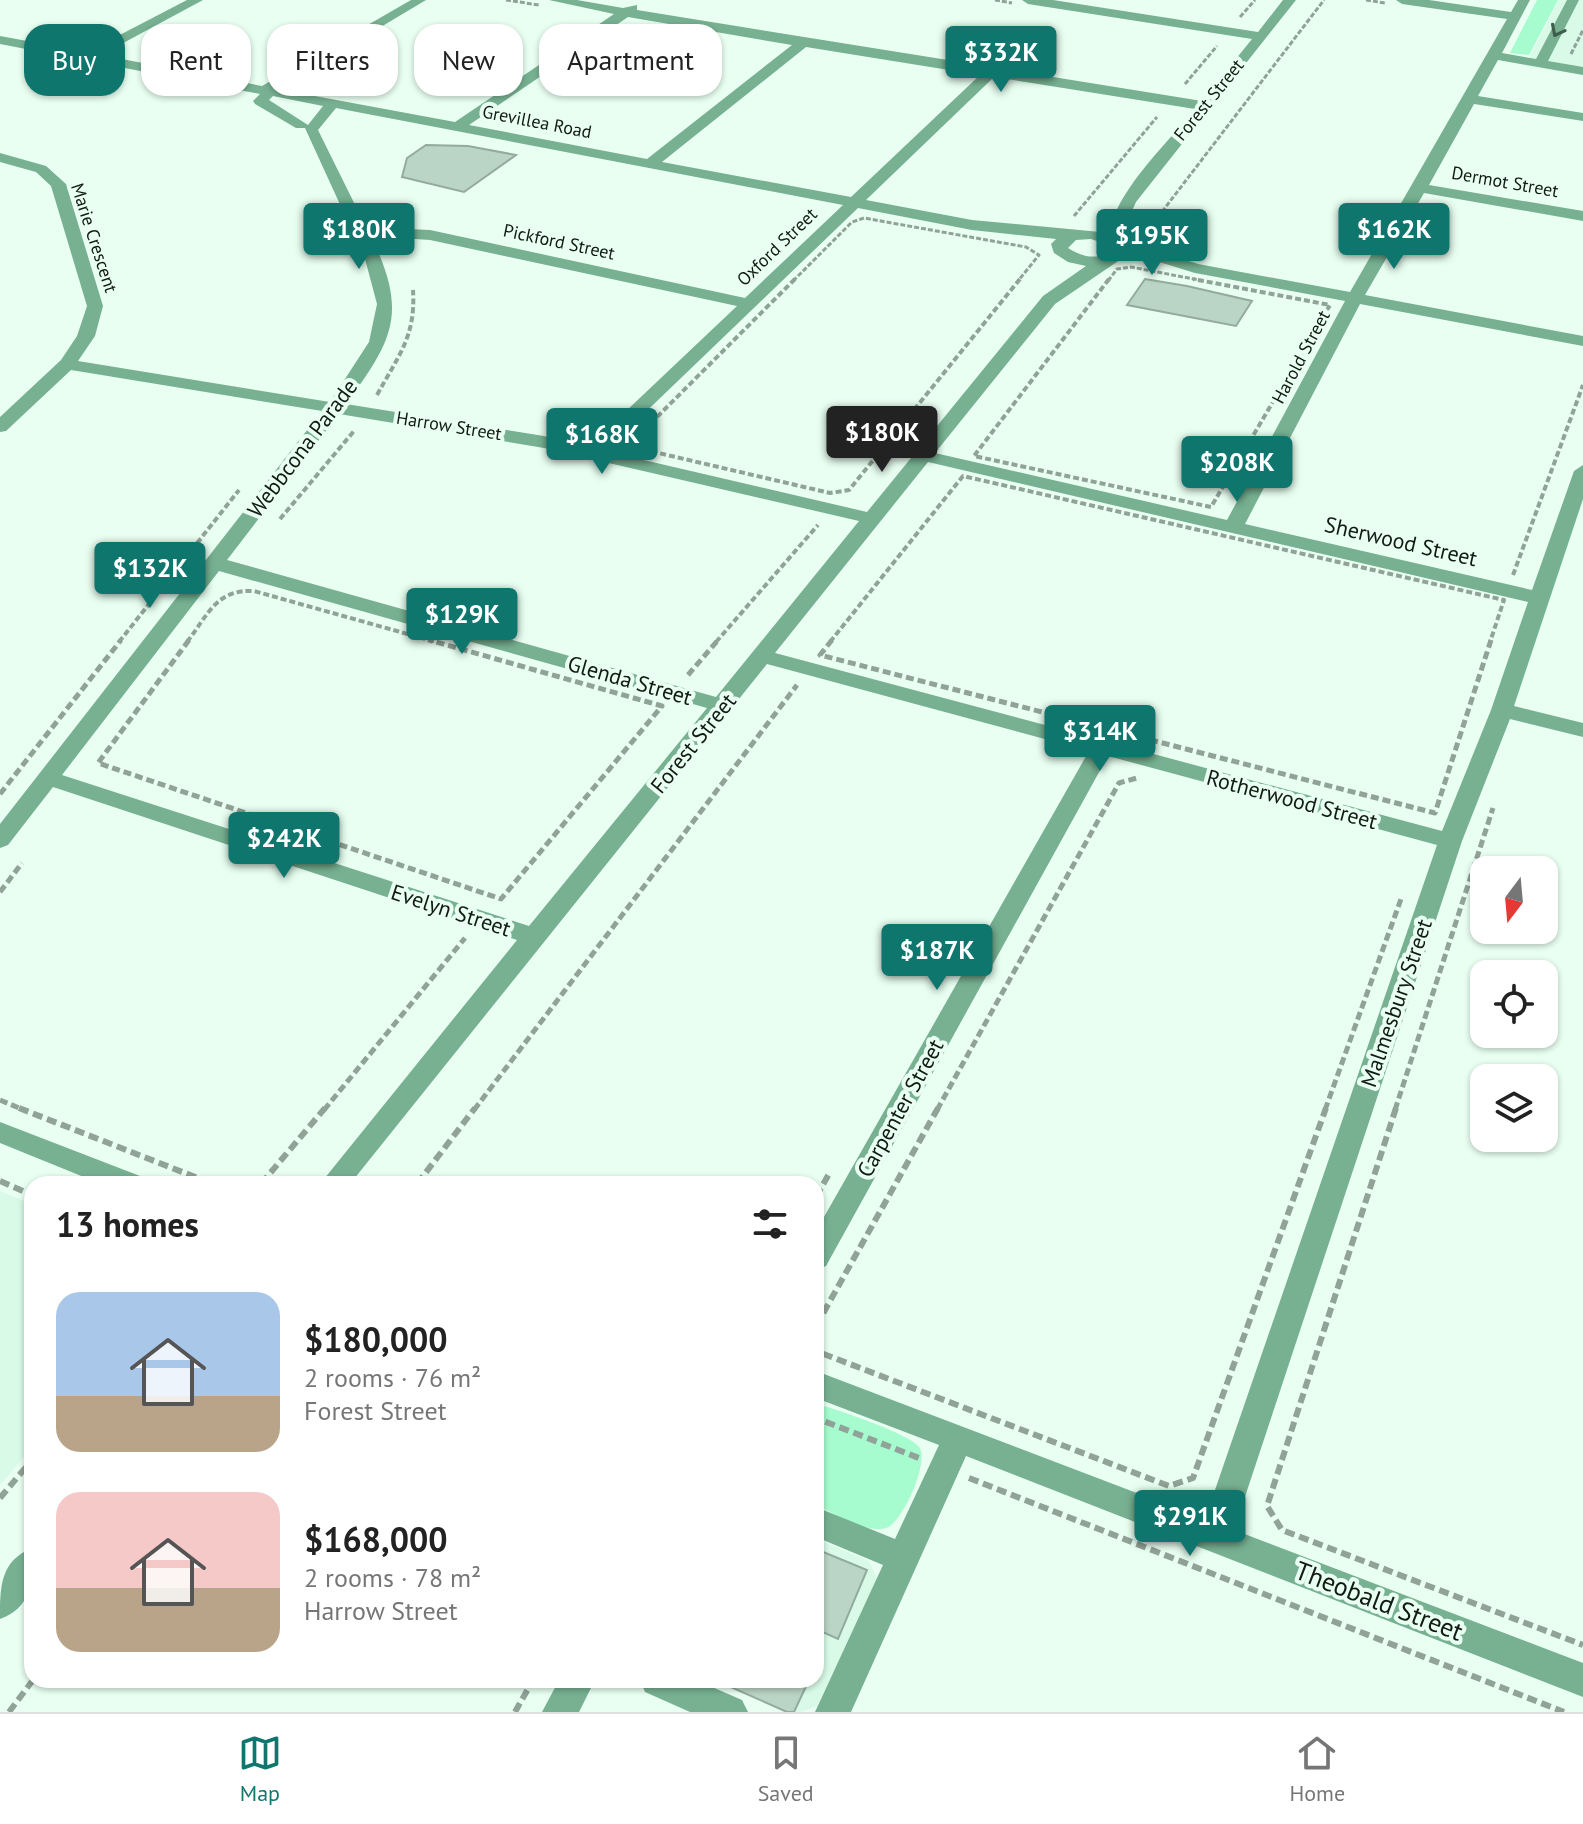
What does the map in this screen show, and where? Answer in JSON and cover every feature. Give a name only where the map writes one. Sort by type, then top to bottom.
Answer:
[{"type":"street","points":[[125,38],[197,0]]},
{"type":"street","points":[[380,24],[420,0]]},
{"type":"street","points":[[555,0],[803,43],[1205,106]]},
{"type":"street","points":[[457,127],[644,0]]},
{"type":"street","points":[[1028,0],[1061,2],[1261,36]]},
{"type":"street","name":"Forest Street","points":[[1126,243],[1119,222],[1129,201],[1290,0]]},
{"type":"street","points":[[1402,0],[1515,16]]},
{"type":"street","name":"Harold Street","points":[[1234,526],[1355,298],[1524,0]]},
{"type":"street","points":[[1541,62],[1573,0]]},
{"type":"street","name":"Grevillea Road","points":[[0,40],[24,45]]},
{"type":"street","points":[[650,164],[803,43]]},
{"type":"street","points":[[1493,55],[1583,71]]},
{"type":"street","name":"Grevillea Road","points":[[125,64],[267,91]]},
{"type":"street","name":"Oxford Street","points":[[593,452],[990,73]]},
{"type":"street","points":[[267,93],[260,101],[301,125]]},
{"type":"street","name":"Grevillea Road","points":[[296,96],[1044,239],[1101,235],[1195,268]]},
{"type":"street","points":[[1469,99],[1583,117]]},
{"type":"street","points":[[315,139],[311,127],[333,103]]},
{"type":"street","points":[[315,139],[319,131],[350,106]]},
{"type":"street","name":"Webbcona Parade","points":[[0,840],[335,407],[363,369],[377,342],[385,318],[381,273],[315,139]]},
{"type":"street","name":"Marie Crescent","points":[[0,157],[41,169],[58,184],[95,306],[86,336],[67,364],[0,427]]},
{"type":"street","name":"Dermot Street","points":[[1420,188],[1583,216]]},
{"type":"street","name":"Forest Street","points":[[1074,235],[1129,201]]},
{"type":"street","name":"Pickford Street","points":[[360,231],[430,235],[747,303]]},
{"type":"street","points":[[1049,300],[1061,272],[1061,242],[1074,235]]},
{"type":"street","name":"Grevillea Road","points":[[1044,239],[1062,252],[1083,261],[1106,260],[1195,268],[1583,341]]},
{"type":"street","points":[[1049,300],[1122,252],[1126,243]]},
{"type":"street","name":"Forest Street","points":[[341,1176],[1049,300]]},
{"type":"street","name":"Harrow Street","points":[[67,364],[593,452],[874,519]]},
{"type":"street","name":"Sherwood Street","points":[[924,456],[1540,598]]},
{"type":"street","name":"Malmesbury Street","points":[[1215,1538],[1450,841],[1502,710],[1583,471]]},
{"type":"street","name":"Glenda Street","points":[[214,563],[723,706]]},
{"type":"street","name":"Rotherwood Street","points":[[763,656],[1450,841]]},
{"type":"street","points":[[1502,710],[1583,730]]},
{"type":"street","name":"Carpenter Street","points":[[824,1244],[1101,749]]},
{"type":"street","name":"Evelyn Street","points":[[48,778],[535,937]]},
{"type":"street","points":[[0,1132],[110,1176]]},
{"type":"street","name":"Theobald Street","points":[[824,1388],[951,1453],[1215,1538],[1583,1680]]},
{"type":"street","points":[[833,1712],[951,1453]]},
{"type":"street","points":[[824,1525],[903,1558]]},
{"type":"street","points":[[0,1603],[24,1573]]},
{"type":"street","points":[[560,1712],[574,1688]]},
{"type":"street","points":[[675,1688],[730,1712]]},
{"type":"path","points":[[1126,243],[1324,0]]},
{"type":"path","points":[[1178,92],[1222,40]]},
{"type":"path","points":[[849,490],[1037,261],[1039,255],[1035,250],[1053,228],[1067,224],[1163,109]]},
{"type":"path","points":[[974,456],[1117,269],[1131,267]]},
{"type":"path","points":[[377,395],[405,348],[416,315],[413,290]]},
{"type":"path","points":[[1514,574],[1583,385]]},
{"type":"path","points":[[280,519],[349,434]]},
{"type":"path","points":[[820,655],[963,476]]},
{"type":"path","points":[[0,794],[239,490]]},
{"type":"path","points":[[686,678],[820,522]]},
{"type":"path","points":[[232,591],[221,597],[98,763],[501,899],[662,706]]},
{"type":"path","points":[[1435,813],[1504,600]]},
{"type":"path","points":[[423,1176],[800,682]]},
{"type":"path","points":[[824,1312],[1119,783],[1138,778]]},
{"type":"path","points":[[1494,804],[1267,1506],[1282,1530],[1583,1645]]},
{"type":"path","points":[[0,892],[22,863]]},
{"type":"path","points":[[824,1354],[1169,1486],[1193,1478],[1402,895]]},
{"type":"path","points":[[268,1176],[467,939]]},
{"type":"path","points":[[0,1100],[193,1176]]},
{"type":"path","points":[[0,1181],[24,1192]]},
{"type":"path","points":[[824,1421],[951,1453],[1564,1712]]},
{"type":"path","points":[[0,1498],[24,1470]]},
{"type":"path","points":[[9,1712],[27,1688]]},
{"type":"path","points":[[515,1712],[528,1688]]},
{"type":"shaded area","points":[[1559,0],[1583,0],[1583,75],[1525,66]]},
{"type":"shaded area","points":[[0,1191],[24,1201],[24,1456],[0,1485]]},
{"type":"shaded area","points":[[824,1542],[869,1561],[878,1581],[817,1706],[800,1712],[787,1712],[733,1688],[824,1688]]},
{"type":"green space","points":[[1537,0],[1558,0],[1529,55],[1510,53]]},
{"type":"green space","points":[[824,1407],[887,1429],[913,1442],[921,1454],[913,1490],[893,1524],[886,1528],[870,1528],[824,1509]]},
{"type":"building","points":[[426,145],[468,146],[516,155],[464,192],[402,177],[407,158]]},
{"type":"building","points":[[1145,279],[1252,301],[1236,326],[1127,305]]},
{"type":"building","points":[[824,1552],[867,1570],[838,1639],[824,1633]]},
{"type":"building","points":[[733,1688],[805,1688],[794,1712],[787,1712]]}]
